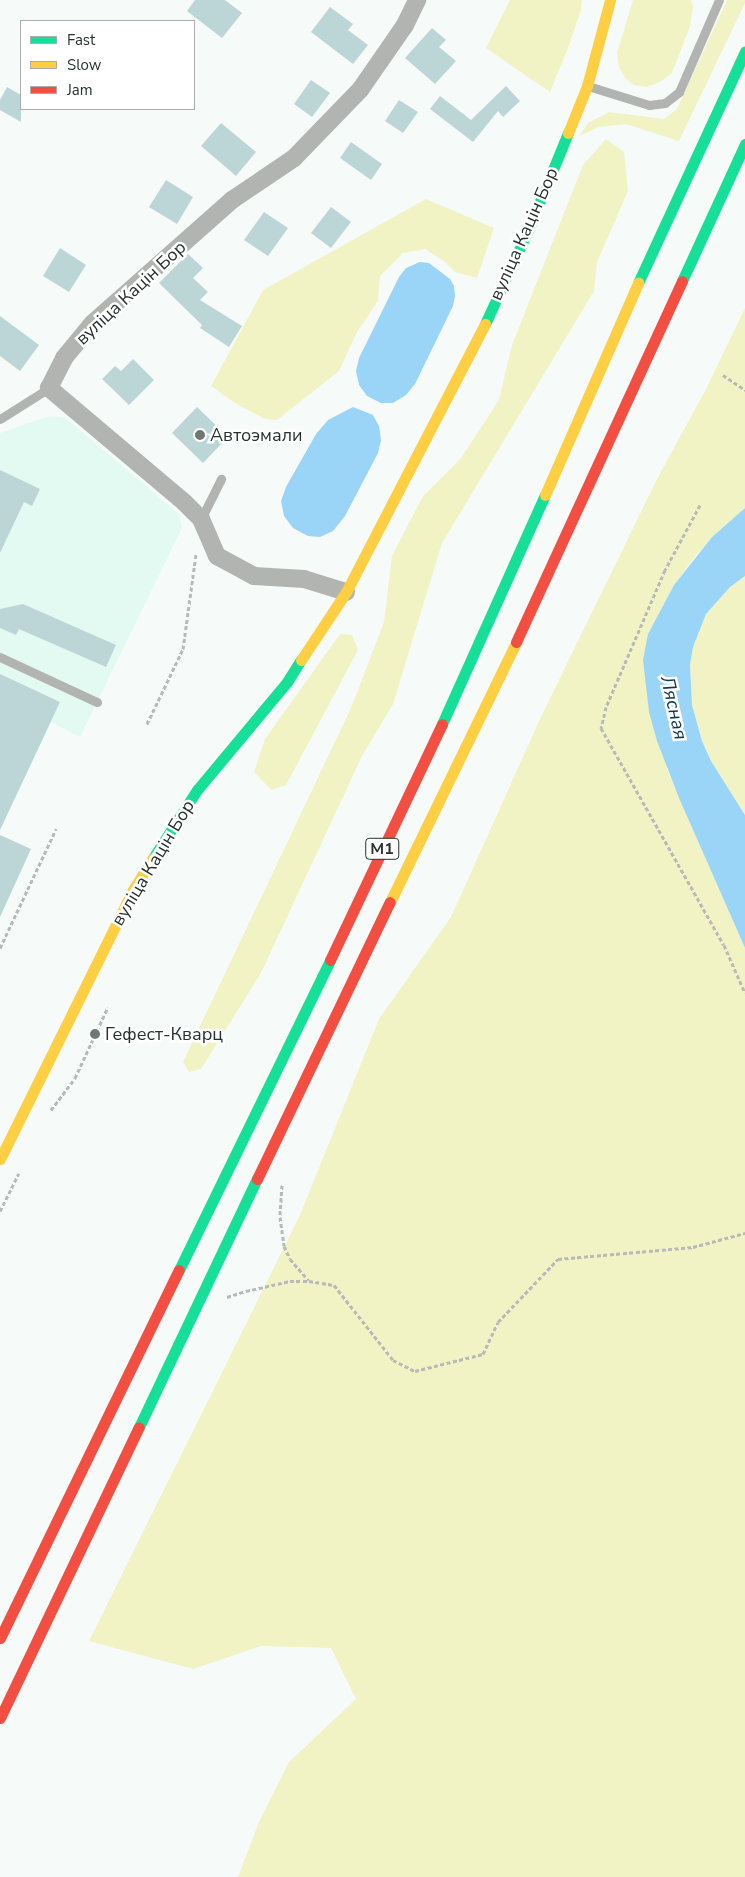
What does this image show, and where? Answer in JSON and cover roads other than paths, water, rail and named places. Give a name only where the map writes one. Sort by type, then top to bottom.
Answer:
[{"type":"main road","name":"вуліца Кацін Бор","points":[[0,1159],[3,1144],[133,890],[197,790],[287,682],[346,592],[473,350],[529,228],[587,86],[610,0]]},
{"type":"main road","name":"М1","points":[[0,1638],[330,959],[461,684],[687,173],[745,50]]},
{"type":"main road","name":"М1","points":[[0,1718],[364,955],[492,695],[745,144]]},
{"type":"street","name":"вуліца Кацін Бор","points":[[49,388],[64,358],[93,323],[232,200],[294,158],[360,90],[405,25],[418,0]]},
{"type":"street","points":[[49,388],[184,502],[201,519],[217,556],[254,576],[304,579],[346,592]]},
{"type":"lane","points":[[587,86],[649,105],[664,103],[679,92],[719,0]]},
{"type":"lane","points":[[0,419],[49,388]]},
{"type":"lane","points":[[201,519],[221,479]]},
{"type":"lane","points":[[0,658],[98,702]]},
{"type":"water","points":[[420,262],[429,263],[450,279],[454,286],[453,306],[415,384],[406,395],[393,403],[381,403],[367,396],[359,385],[356,371],[359,358],[399,277],[406,268]]},
{"type":"water","points":[[353,407],[373,415],[379,426],[381,440],[378,453],[345,516],[333,531],[320,537],[308,536],[293,528],[284,516],[281,501],[286,487],[316,434],[328,420]]},
{"type":"water","name":"Лясная","points":[[745,508],[745,576],[730,587],[706,614],[693,647],[690,665],[692,705],[702,741],[711,761],[745,815],[745,948],[679,798],[657,741],[649,712],[643,660],[648,634],[674,585],[712,537]]},
{"type":"place","name":"Автоэмали","points":[[200,435]]},
{"type":"place","name":"Гефест-Кварц","points":[[95,1034]]}]
